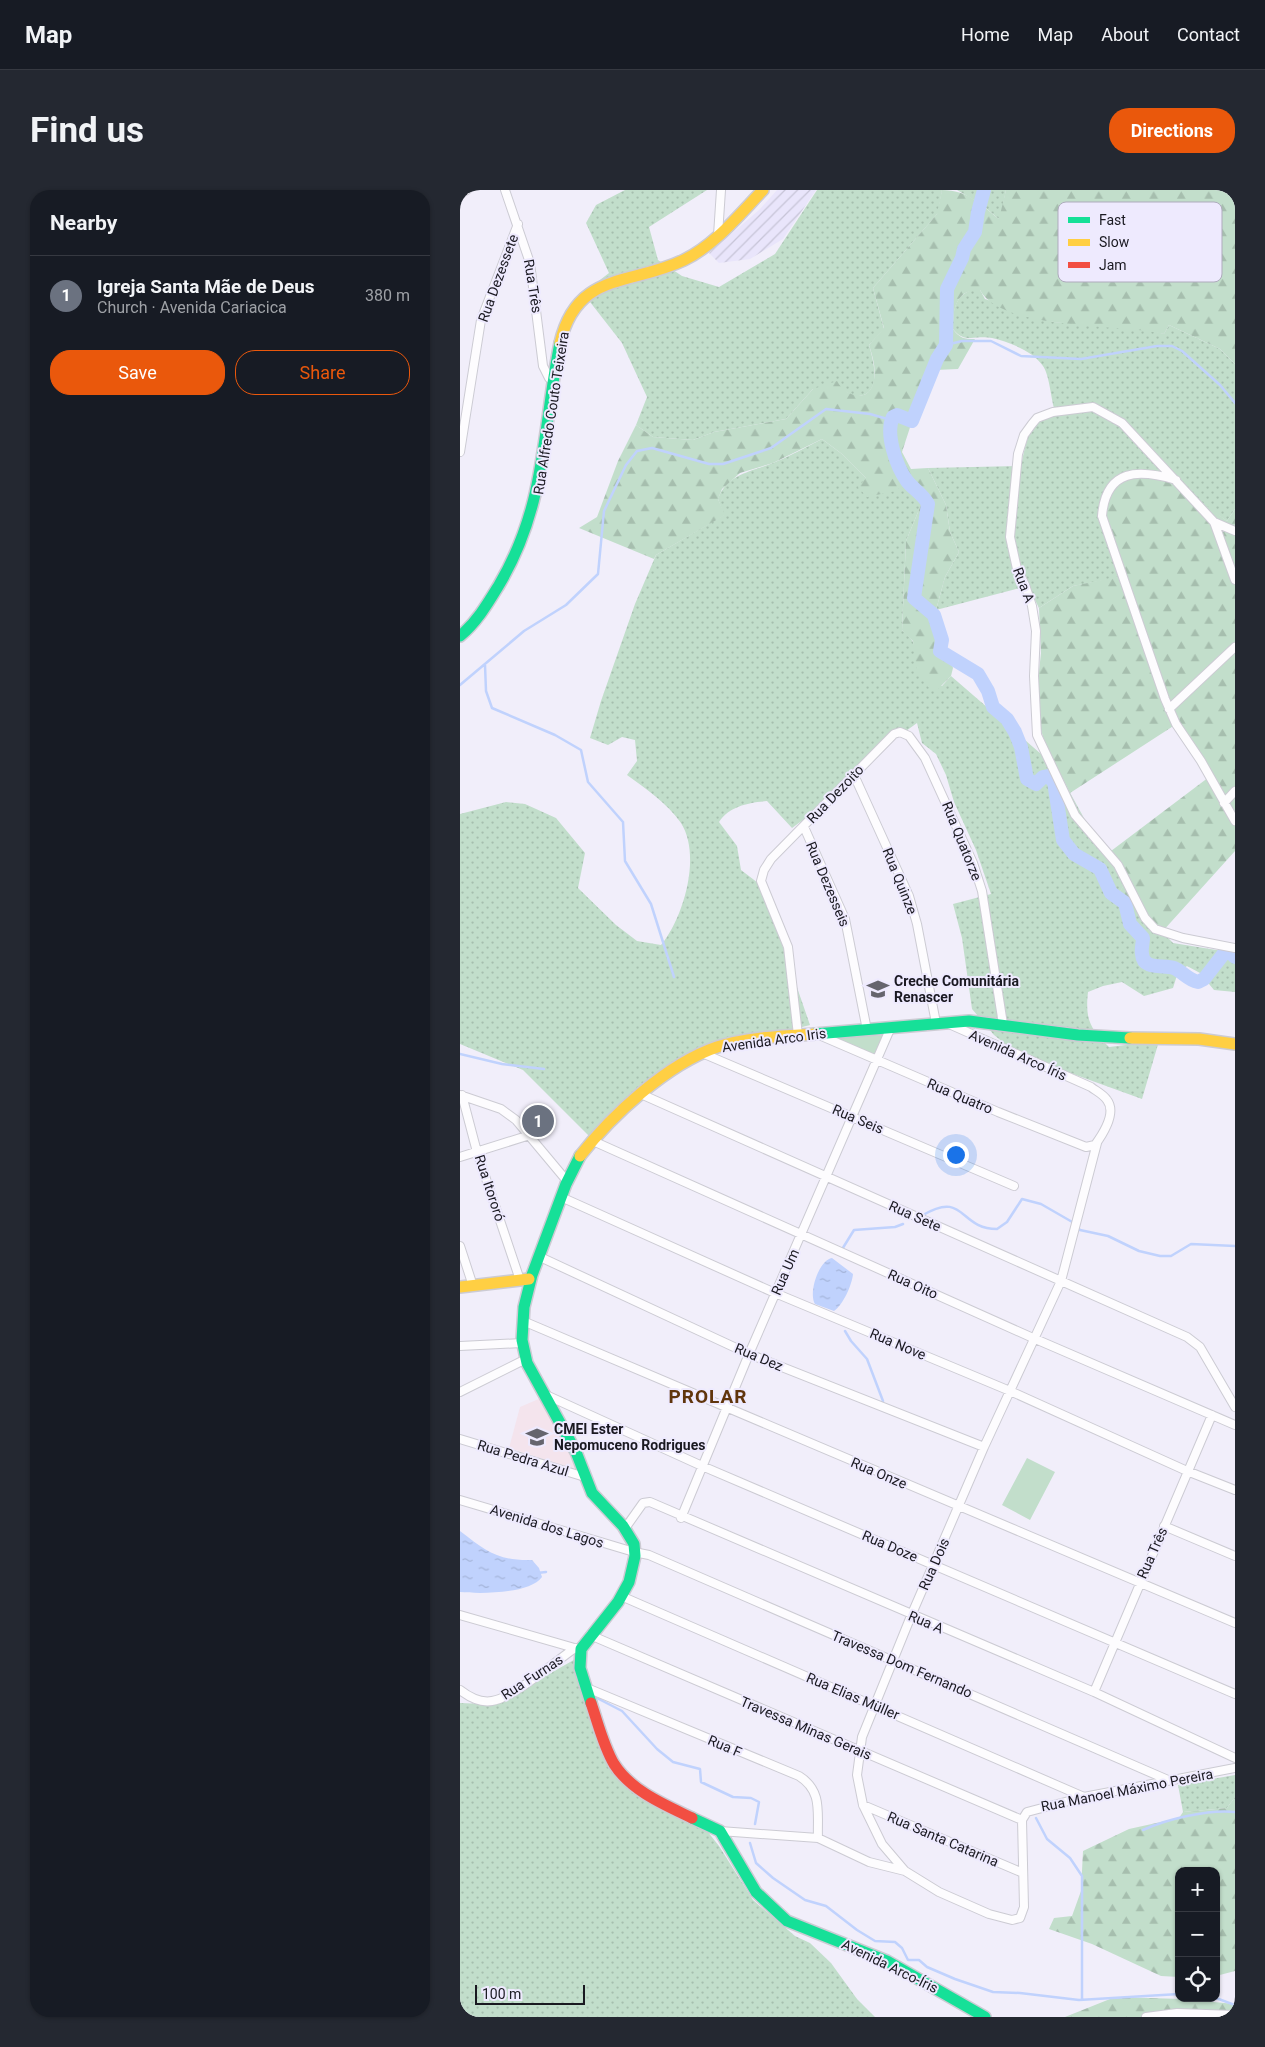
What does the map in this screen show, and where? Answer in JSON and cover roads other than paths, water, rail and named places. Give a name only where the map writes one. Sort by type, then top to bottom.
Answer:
[{"type":"street","points":[[460,194],[467,190]]},
{"type":"street","name":"Rua Três","points":[[505,190],[530,263],[543,366],[549,378],[554,381]]},
{"type":"street","points":[[718,236],[721,190]]},
{"type":"street","name":"Rua Alfredo Couto Teixeira","points":[[460,636],[476,620],[497,589],[514,559],[532,519],[541,478],[562,334],[566,323],[587,294],[614,279],[670,266],[684,260],[718,236],[763,190]]},
{"type":"street","name":"Rua Dezessete","points":[[460,452],[481,320],[518,224]]},
{"type":"street","name":"Rua A","points":[[1235,580],[1214,522],[1122,423],[1093,407],[1074,408],[1037,418],[1024,435],[1018,454],[1010,523],[1011,549],[1032,606],[1036,631],[1034,676],[1038,735],[1075,815],[1118,865],[1145,918],[1155,929],[1184,938],[1235,948]]},
{"type":"street","points":[[1176,480],[1145,472],[1125,476],[1111,486],[1104,500],[1102,516],[1169,709],[1235,821]]},
{"type":"street","points":[[1214,522],[1235,531]]},
{"type":"street","points":[[1169,709],[1235,647]]},
{"type":"street","name":"Rua Dezoito","points":[[798,1035],[788,947],[761,881],[764,870],[771,859],[894,734],[900,732]]},
{"type":"street","name":"Rua Quatorze","points":[[900,732],[909,736],[925,758],[978,877],[1003,1024]]},
{"type":"street","name":"Rua Quinze","points":[[854,775],[909,896],[940,1022]]},
{"type":"street","points":[[1224,803],[1235,791]]},
{"type":"street","name":"Rua Dezesseis","points":[[804,827],[846,924],[867,1030]]},
{"type":"street","name":"Avenida Arco Iris","points":[[634,1552],[631,1536],[626,1527],[598,1501],[585,1477],[576,1452],[526,1359],[522,1343],[525,1280],[538,1256],[567,1181],[579,1158],[593,1141],[642,1094],[702,1053],[730,1044],[814,1033],[867,1030],[940,1022],[1003,1024],[1123,1039],[1174,1036],[1235,1044]]},
{"type":"street","name":"Avenida Arco Íris","points":[[940,1022],[1091,1088],[1106,1097],[1110,1104],[1109,1120],[1097,1143]]},
{"type":"street","name":"Rua Um","points":[[681,1518],[775,1293],[892,1027]]},
{"type":"street","name":"Rua Quatro","points":[[814,1033],[1086,1147],[1097,1143]]},
{"type":"street","name":"Rua Seis","points":[[702,1053],[1014,1186]]},
{"type":"street","name":"Rua Sete","points":[[642,1094],[1187,1337],[1200,1347],[1235,1407]]},
{"type":"street","points":[[461,1095],[508,1113],[530,1134],[567,1181]]},
{"type":"street","name":"Rua Itororó","points":[[461,1095],[477,1152],[525,1280]]},
{"type":"street","points":[[460,1157],[530,1134]]},
{"type":"street","name":"Rua Oito","points":[[593,1141],[1033,1338],[1235,1425]]},
{"type":"street","name":"Rua Dois","points":[[906,1871],[882,1844],[863,1805],[858,1787],[859,1751],[874,1704],[910,1616],[1033,1338],[1061,1281],[1097,1143]]},
{"type":"street","name":"Rua Nove","points":[[561,1197],[775,1293],[1010,1391],[1187,1471],[1235,1490]]},
{"type":"street","points":[[460,1246],[473,1286]]},
{"type":"street","name":"Rua Dez","points":[[538,1256],[749,1354],[984,1447]]},
{"type":"street","points":[[460,1287],[525,1280]]},
{"type":"street","name":"Rua Onze","points":[[523,1321],[1138,1584],[1235,1623]]},
{"type":"street","points":[[460,1346],[522,1343]]},
{"type":"street","points":[[460,1392],[526,1359]]},
{"type":"street","name":"Rua Doze","points":[[546,1396],[702,1466],[1235,1694]]},
{"type":"street","name":"Rua Três","points":[[1094,1692],[1138,1584],[1212,1415]]},
{"type":"street","name":"Rua Pedra Azul","points":[[460,1440],[585,1477]]},
{"type":"street","name":"Avenida dos Lagos","points":[[460,1500],[634,1552]]},
{"type":"street","name":"Rua A","points":[[626,1527],[643,1503],[647,1502],[910,1616],[1094,1692],[1235,1758]]},
{"type":"street","points":[[1164,1526],[1235,1556]]},
{"type":"street","points":[[634,1552],[634,1570],[621,1596],[578,1648],[580,1668],[609,1753],[624,1775],[657,1801],[720,1831],[818,1838],[870,1862],[906,1871],[939,1892],[968,1906],[1012,1920],[1020,1918],[1022,1914],[1022,1820]]},
{"type":"street","name":"Travessa Dom Fernando","points":[[634,1552],[649,1555],[1168,1780]]},
{"type":"street","name":"Rua Elias Müller","points":[[621,1596],[1084,1796]]},
{"type":"street","points":[[460,1614],[578,1648]]},
{"type":"street","name":"Travessa Minas Gerais","points":[[590,1635],[1022,1820]]},
{"type":"street","name":"Rua Furnas","points":[[460,1690],[475,1699],[488,1702],[496,1700],[511,1693],[578,1648]]},
{"type":"street","name":"Rua F","points":[[587,1688],[808,1781],[815,1790],[818,1838]]},
{"type":"street","name":"Rua Manoel Máximo Pereira","points":[[1022,1820],[1024,1815],[1032,1809],[1084,1796],[1235,1768]]},
{"type":"street","name":"Rua Santa Catarina","points":[[863,1805],[1023,1873]]},
{"type":"street","name":"Avenida Arco-Íris","points":[[720,1831],[756,1892],[787,1921],[853,1946],[887,1962],[985,2017]]},
{"type":"street","points":[[1146,2017],[1177,2013],[1235,2015]]},
{"type":"water","points":[[832,1258],[853,1274],[851,1284],[841,1304],[834,1311],[815,1304],[813,1299],[814,1285],[819,1271],[827,1260]]},
{"type":"water","points":[[460,1531],[477,1544],[501,1557],[532,1560],[539,1568],[542,1577],[536,1583],[516,1590],[492,1593],[460,1592]]},
{"type":"waterway","points":[[984,190],[975,232],[964,249],[962,258],[947,289],[946,345],[937,359],[912,421],[897,415],[893,417],[891,424],[891,440],[899,467],[907,481],[928,504],[914,598],[934,615],[942,640],[940,651],[978,674],[988,691],[993,707],[1007,719],[1021,747],[1027,779],[1036,784],[1043,777],[1048,776],[1054,782],[1063,840],[1074,854],[1100,869],[1111,893],[1125,903],[1130,924],[1143,938],[1142,954],[1146,963],[1174,968],[1191,980],[1198,982],[1204,979],[1225,952],[1230,952],[1235,957]]},
{"type":"waterway","points":[[946,345],[962,341],[991,341],[1021,356],[1081,359],[1157,346],[1172,346],[1182,351],[1220,385],[1235,403]]},
{"type":"waterway","points":[[460,685],[524,631],[566,605],[598,574],[604,511],[626,465],[637,451],[652,448],[709,464],[723,464],[771,448],[826,409],[870,414],[891,420]]},
{"type":"waterway","points":[[485,665],[486,691],[492,708],[555,735],[581,750],[588,782],[623,822],[625,861],[651,904],[674,977]]},
{"type":"waterway","points":[[460,1054],[502,1064],[544,1069]]},
{"type":"waterway","points":[[923,1215],[937,1208],[955,1208],[975,1223],[997,1229],[1007,1222],[1022,1199],[1041,1204],[1074,1223]]},
{"type":"waterway","points":[[841,1251],[854,1230],[895,1227],[903,1224]]},
{"type":"waterway","points":[[1077,1227],[1080,1230],[1108,1236],[1139,1251],[1160,1256],[1171,1256],[1191,1244],[1235,1246]]},
{"type":"waterway","points":[[845,1331],[867,1359],[883,1401]]},
{"type":"waterway","points":[[537,1573],[546,1572]]},
{"type":"waterway","points":[[593,1696],[622,1711],[657,1749],[673,1762],[700,1769],[701,1782],[733,1797],[751,1798],[759,1802],[755,1824]]},
{"type":"waterway","points":[[1143,1830],[1188,1816],[1213,1812],[1235,1812]]},
{"type":"waterway","points":[[1036,1818],[1047,1839],[1070,1858],[1082,1876],[1082,2000]]},
{"type":"waterway","points":[[750,1843],[756,1863],[773,1878],[805,1900],[826,1906],[857,1930],[875,1941],[895,1942],[902,1948],[908,1960],[919,1960],[927,1967],[955,1979],[993,1992],[1020,1993],[1079,2000],[1175,1994]]},
{"type":"waterway","points":[[1220,1999],[1235,2005]]},
{"type":"place","name":"Creche Comunitária Renascer","points":[[878,989]]},
{"type":"place","name":"Igreja Santa Mãe de Deus","points":[[538,1121]]},
{"type":"place","name":"CMEI Ester Nepomuceno Rodrigues","points":[[537,1437]]},
{"type":"district","name":"PROLAR","points":[[708,1396]]}]
